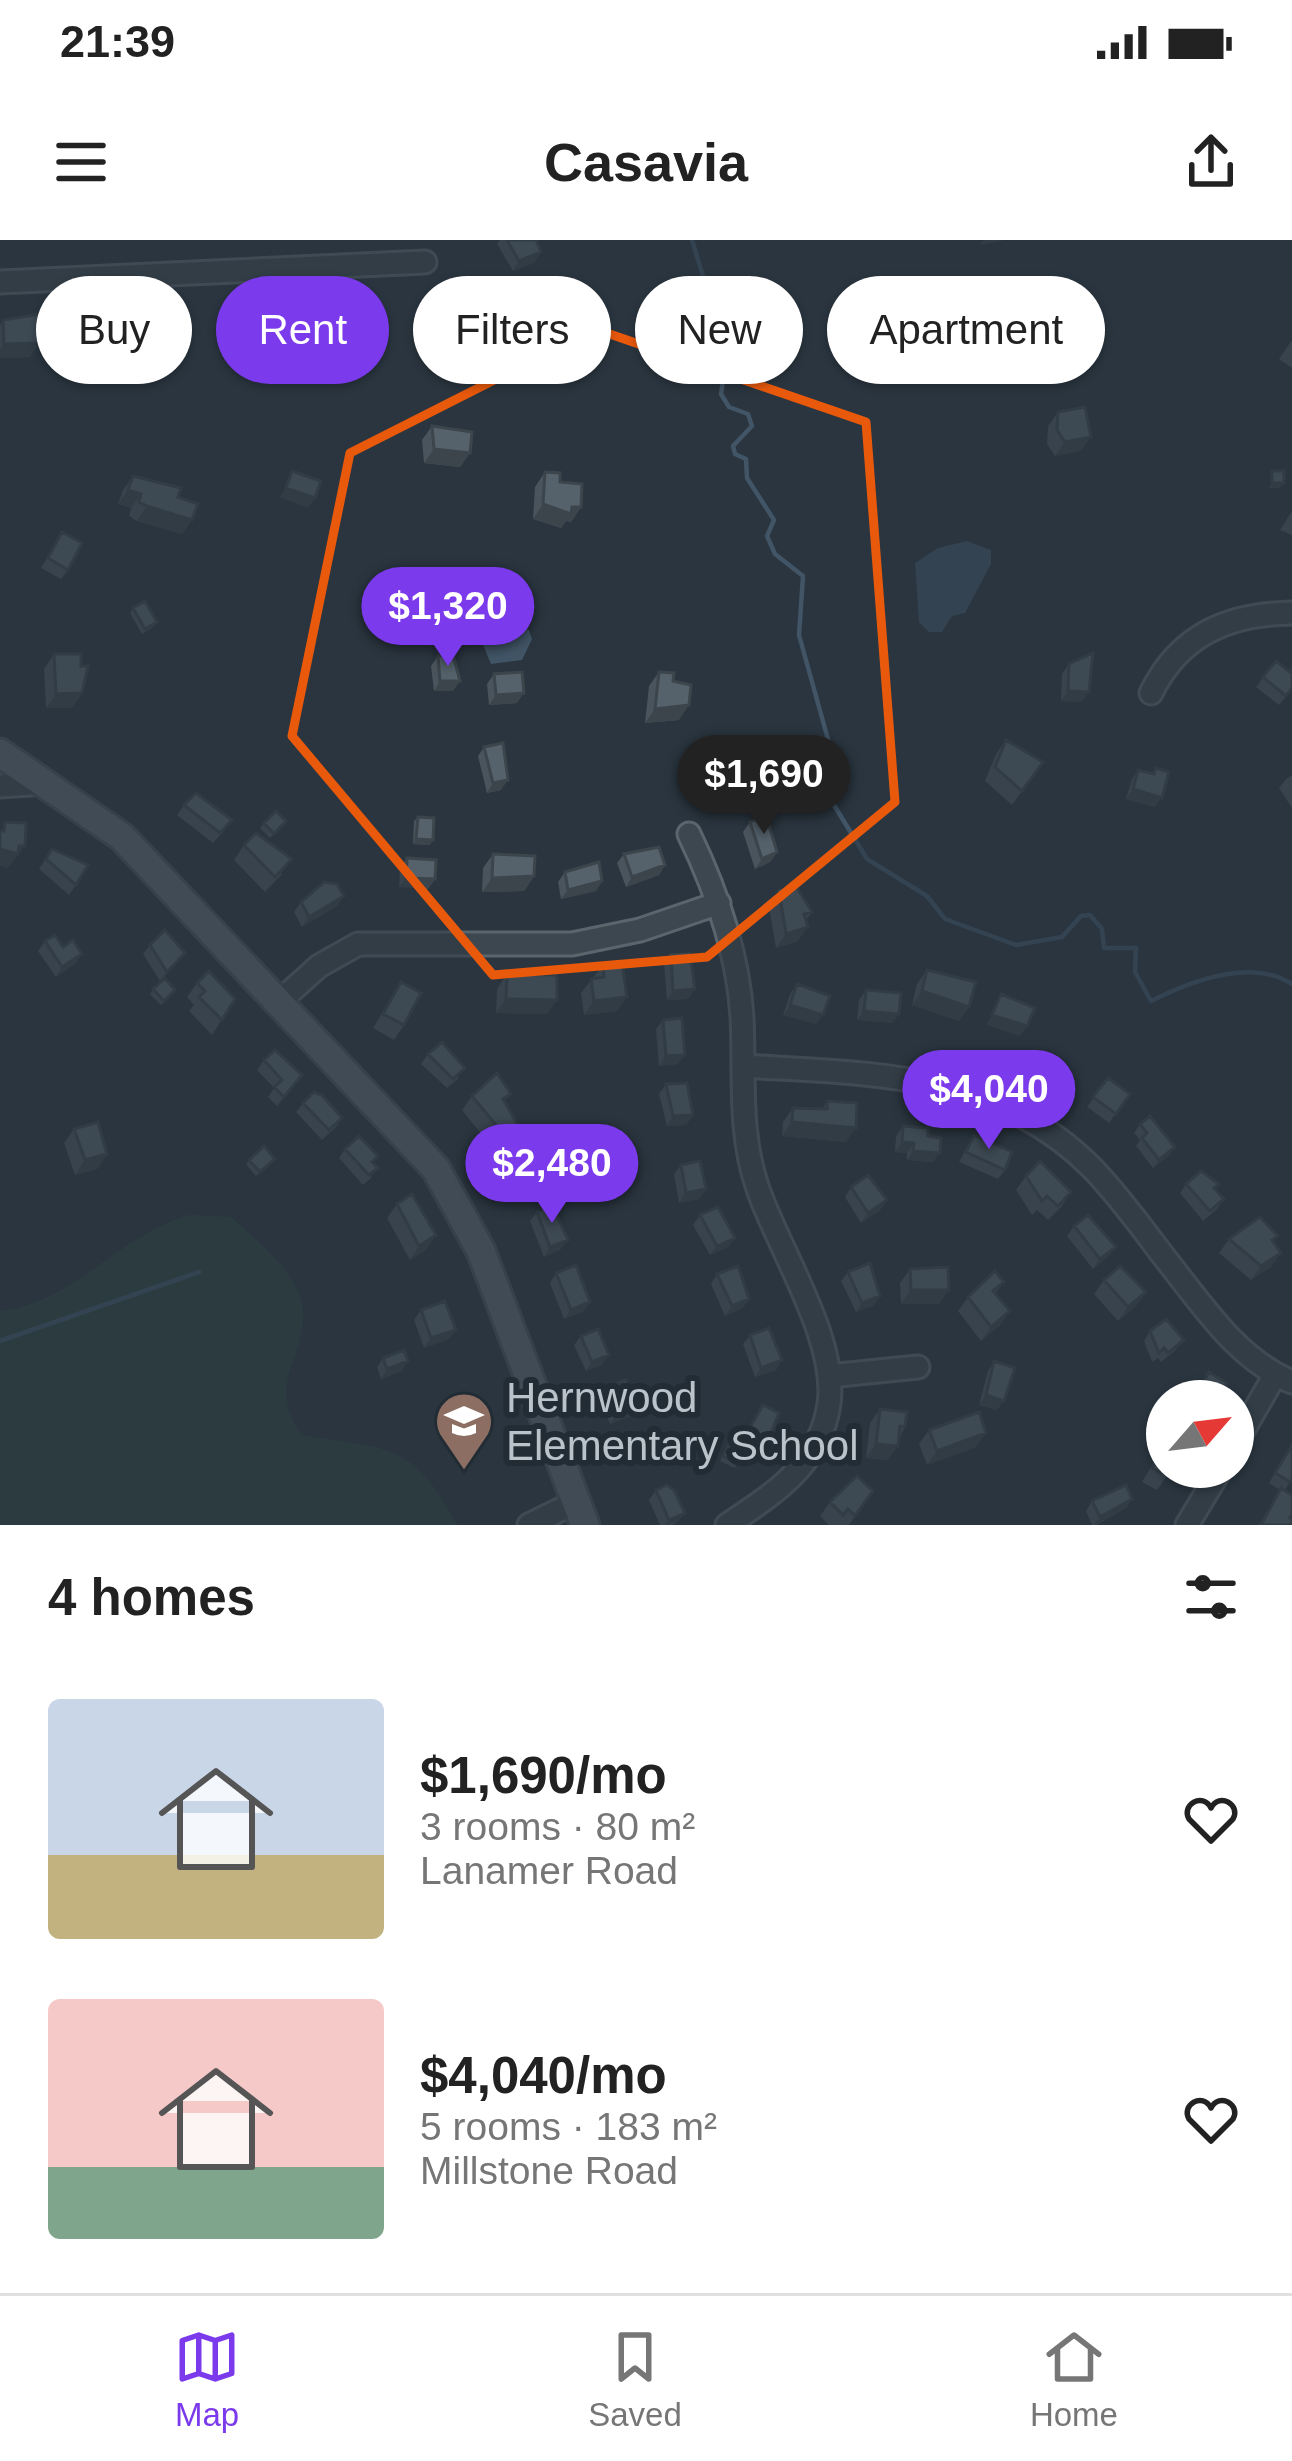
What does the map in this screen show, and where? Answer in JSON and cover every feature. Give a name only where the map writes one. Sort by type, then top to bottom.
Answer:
[{"type":"main road","points":[[0,753],[107,824],[399,1124],[454,1197],[481,1251],[581,1514]]},
{"type":"street","points":[[0,282],[424,262]]},
{"type":"street","points":[[1151,692],[1172,659],[1205,631],[1240,617],[1292,613]]},
{"type":"street","points":[[0,786],[46,783]]},
{"type":"street","points":[[688,834],[719,902],[738,977],[742,1116],[757,1188],[829,1376],[826,1420],[808,1460],[773,1494],[727,1525]]},
{"type":"street","points":[[280,1001],[319,965],[358,944],[572,944],[640,930],[719,902]]},
{"type":"street","points":[[743,1066],[914,1077],[1012,1109],[1093,1170],[1213,1318],[1284,1378],[1254,1419]]},
{"type":"street","points":[[829,1376],[918,1367]]},
{"type":"street","points":[[1187,1525],[1209,1488]]},
{"type":"street","points":[[529,1525],[581,1514]]},
{"type":"highlighted area","points":[[595,329],[866,422],[895,802],[707,957],[493,975],[292,736],[350,453]]},
{"type":"green space","points":[[189,1215],[231,1217],[278,1261],[296,1287],[303,1316],[286,1387],[291,1417],[301,1435],[377,1447],[411,1463],[426,1477],[457,1525],[0,1525],[0,1311],[51,1295],[140,1237]]},
{"type":"water","points":[[967,541],[991,550],[991,564],[965,613],[952,616],[942,632],[929,632],[919,622],[915,563],[938,548]]},
{"type":"water","points":[[498,626],[529,630],[532,639],[522,660],[491,664],[483,645]]},
{"type":"building","points":[[507,240],[536,240],[541,252],[519,261]]},
{"type":"building","points":[[36,315],[36,343],[4,344],[3,320]]},
{"type":"building","points":[[1085,407],[1091,437],[1065,442],[1057,430],[1058,412]]},
{"type":"building","points":[[432,426],[472,432],[470,453],[434,449]]},
{"type":"building","points":[[292,471],[321,481],[315,498],[286,488]]},
{"type":"building","points":[[1272,471],[1284,471],[1284,483],[1272,483]]},
{"type":"building","points":[[545,472],[560,473],[560,482],[582,484],[581,507],[572,507],[571,514],[543,504]]},
{"type":"building","points":[[133,476],[181,488],[178,497],[198,504],[192,520],[139,502],[141,494],[128,490]]},
{"type":"building","points":[[62,532],[82,543],[68,570],[48,558]]},
{"type":"building","points":[[145,601],[157,622],[145,629],[133,608]]},
{"type":"building","points":[[1093,653],[1089,692],[1068,691],[1069,664]]},
{"type":"building","points":[[54,654],[81,654],[81,666],[88,666],[82,693],[56,694]]},
{"type":"building","points":[[453,655],[460,681],[440,681],[438,656]]},
{"type":"building","points":[[1276,661],[1292,669],[1292,688],[1286,696],[1263,677]]},
{"type":"building","points":[[522,672],[524,693],[496,695],[494,674]]},
{"type":"building","points":[[659,672],[674,673],[673,681],[691,685],[689,705],[655,709]]},
{"type":"building","points":[[1006,740],[1043,762],[1022,791],[995,767]]},
{"type":"building","points":[[503,743],[508,780],[493,783],[484,747]]},
{"type":"building","points":[[1156,768],[1169,772],[1162,798],[1133,789],[1138,770],[1154,774]]},
{"type":"building","points":[[196,793],[232,820],[220,833],[184,805]]},
{"type":"building","points":[[276,811],[286,821],[274,834],[264,823]]},
{"type":"building","points":[[766,815],[777,852],[762,859],[750,822]]},
{"type":"building","points":[[418,817],[434,818],[433,840],[416,839]]},
{"type":"building","points":[[5,822],[26,823],[25,846],[19,846],[18,854],[0,849]]},
{"type":"building","points":[[256,833],[292,859],[275,877],[244,845]]},
{"type":"building","points":[[659,847],[665,865],[632,877],[624,854]]},
{"type":"building","points":[[52,849],[88,865],[76,885],[46,859]]},
{"type":"building","points":[[493,854],[535,856],[534,876],[492,878]]},
{"type":"building","points":[[407,858],[436,860],[435,879],[406,878]]},
{"type":"building","points":[[599,862],[602,881],[568,890],[565,872]]},
{"type":"building","points":[[324,882],[337,884],[344,896],[309,917],[301,902]]},
{"type":"building","points":[[796,886],[812,912],[804,914],[808,927],[786,934],[779,891]]},
{"type":"building","points":[[165,930],[185,953],[167,972],[150,945]]},
{"type":"building","points":[[55,935],[63,947],[73,940],[82,954],[62,967],[45,941]]},
{"type":"building","points":[[690,954],[695,989],[673,991],[671,955]]},
{"type":"building","points":[[622,963],[627,997],[594,1001],[591,979],[604,977],[603,965]]},
{"type":"building","points":[[927,970],[976,982],[969,1007],[922,991]]},
{"type":"building","points":[[209,971],[235,999],[222,1020],[199,997],[205,991],[197,983]]},
{"type":"building","points":[[507,974],[557,975],[557,1000],[506,999]]},
{"type":"building","points":[[165,978],[175,990],[164,1001],[153,989]]},
{"type":"building","points":[[401,982],[421,993],[404,1025],[383,1014]]},
{"type":"building","points":[[797,984],[830,996],[823,1015],[790,1005]]},
{"type":"building","points":[[866,990],[901,993],[899,1014],[864,1011]]},
{"type":"building","points":[[1001,994],[1035,1008],[1027,1026],[992,1015]]},
{"type":"building","points":[[682,1018],[685,1055],[666,1056],[663,1020]]},
{"type":"building","points":[[442,1042],[465,1068],[453,1079],[428,1054]]},
{"type":"building","points":[[275,1050],[302,1075],[284,1097],[274,1087],[282,1080],[264,1060]]},
{"type":"building","points":[[497,1073],[511,1094],[503,1099],[519,1127],[505,1136],[472,1096]]},
{"type":"building","points":[[1108,1078],[1130,1094],[1116,1114],[1093,1097]]},
{"type":"building","points":[[687,1083],[693,1115],[673,1116],[666,1084]]},
{"type":"building","points":[[314,1092],[342,1118],[329,1130],[303,1103]]},
{"type":"building","points":[[827,1101],[857,1103],[856,1128],[792,1122],[793,1108],[827,1109]]},
{"type":"building","points":[[1150,1116],[1175,1147],[1159,1160],[1142,1138],[1147,1133],[1140,1124]]},
{"type":"building","points":[[98,1122],[107,1154],[85,1160],[74,1129]]},
{"type":"building","points":[[903,1126],[928,1128],[928,1136],[941,1138],[940,1153],[913,1151],[914,1143],[902,1142]]},
{"type":"building","points":[[974,1135],[1012,1152],[1005,1170],[966,1152]]},
{"type":"building","points":[[359,1136],[378,1156],[372,1162],[378,1168],[369,1175],[345,1149]]},
{"type":"building","points":[[264,1146],[275,1159],[260,1172],[249,1160]]},
{"type":"building","points":[[525,1150],[540,1179],[526,1186],[512,1157]]},
{"type":"building","points":[[700,1161],[706,1189],[686,1193],[681,1165]]},
{"type":"building","points":[[1040,1161],[1071,1192],[1058,1206],[1047,1196],[1042,1201],[1026,1176]]},
{"type":"building","points":[[1201,1171],[1219,1184],[1214,1188],[1224,1199],[1210,1211],[1186,1184]]},
{"type":"building","points":[[868,1175],[887,1200],[868,1213],[851,1187]]},
{"type":"building","points":[[412,1194],[436,1235],[419,1246],[397,1204]]},
{"type":"building","points":[[552,1205],[568,1240],[550,1247],[537,1212]]},
{"type":"building","points":[[718,1207],[735,1238],[717,1246],[700,1215]]},
{"type":"building","points":[[1088,1215],[1116,1247],[1100,1259],[1074,1226]]},
{"type":"building","points":[[1260,1217],[1278,1236],[1272,1240],[1281,1253],[1261,1266],[1229,1239]]},
{"type":"building","points":[[870,1263],[880,1296],[862,1303],[848,1272]]},
{"type":"building","points":[[576,1265],[590,1302],[571,1310],[556,1273]]},
{"type":"building","points":[[738,1266],[749,1299],[732,1306],[717,1274]]},
{"type":"building","points":[[1120,1266],[1146,1292],[1128,1307],[1104,1280]]},
{"type":"building","points":[[948,1267],[949,1290],[911,1290],[910,1269]]},
{"type":"building","points":[[995,1271],[1004,1282],[993,1291],[1010,1311],[991,1327],[968,1297]]},
{"type":"building","points":[[445,1301],[456,1330],[431,1338],[421,1310]]},
{"type":"building","points":[[1166,1319],[1184,1340],[1168,1353],[1164,1348],[1159,1353],[1150,1331]]},
{"type":"building","points":[[769,1328],[782,1360],[761,1368],[750,1335]]},
{"type":"building","points":[[598,1329],[609,1355],[592,1362],[581,1336]]},
{"type":"building","points":[[404,1350],[408,1361],[387,1369],[383,1358]]},
{"type":"building","points":[[994,1361],[1015,1368],[1004,1401],[986,1395]]},
{"type":"building","points":[[626,1380],[637,1407],[617,1414],[607,1387]]},
{"type":"building","points":[[463,1405],[469,1408],[463,1422],[469,1437],[457,1442],[452,1426],[444,1428],[441,1419]]},
{"type":"building","points":[[763,1405],[779,1413],[766,1446],[745,1436]]},
{"type":"building","points":[[880,1409],[907,1412],[898,1446],[876,1444]]},
{"type":"building","points":[[979,1412],[986,1433],[937,1451],[929,1430]]},
{"type":"building","points":[[731,1440],[746,1447],[738,1464],[723,1456]]},
{"type":"building","points":[[1292,1445],[1292,1479],[1290,1482],[1275,1473]]},
{"type":"building","points":[[857,1476],[873,1491],[855,1516],[848,1509],[843,1515],[830,1502]]},
{"type":"building","points":[[667,1485],[685,1513],[669,1520],[656,1490]]},
{"type":"building","points":[[1126,1485],[1132,1499],[1100,1517],[1092,1501]]},
{"type":"building","points":[[1281,1488],[1292,1495],[1292,1525],[1261,1525]]},
{"type":"waterway","points":[[692,240],[727,355],[721,394],[729,407],[748,414],[752,426],[733,446],[735,454],[746,459],[747,478],[774,520],[767,536],[775,554],[803,576],[799,635],[829,743],[842,767],[826,792],[867,859],[927,896],[945,919],[1016,945],[1062,937],[1081,916],[1090,915],[1102,929],[1104,948],[1136,948],[1135,972],[1151,1001],[1220,975],[1258,973],[1292,984]]},
{"type":"waterway","points":[[0,1341],[199,1272]]},
{"type":"place","name":"Hernwood Elementary School","points":[[464,1472]]}]
